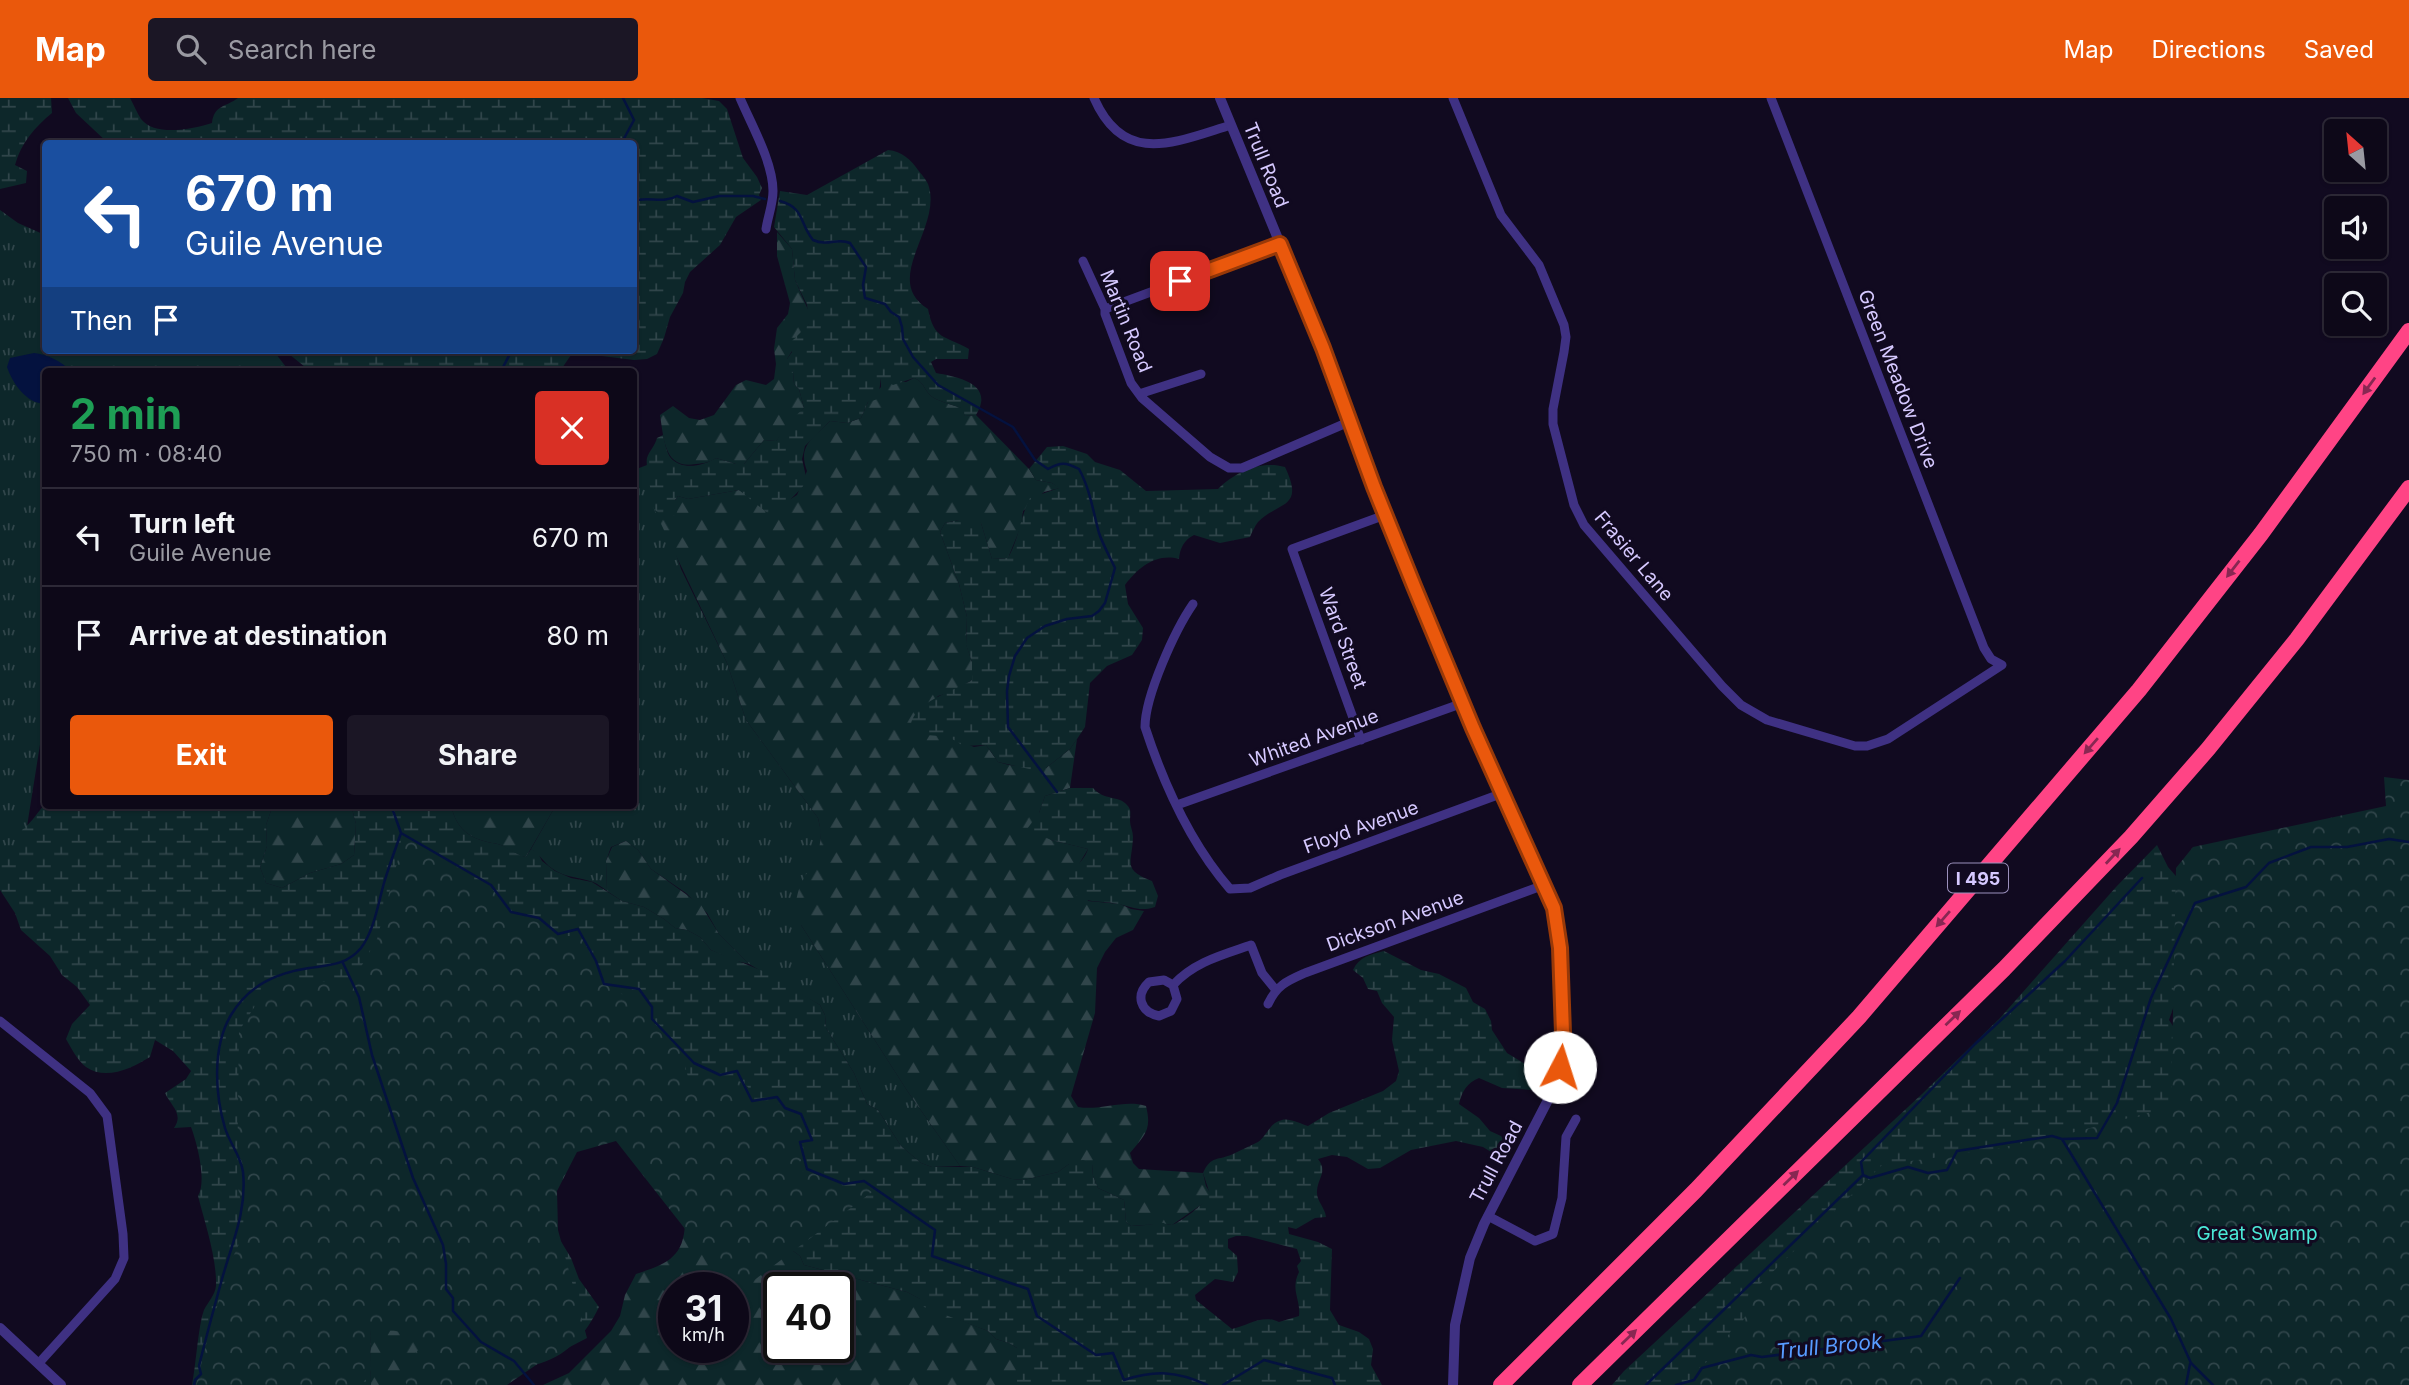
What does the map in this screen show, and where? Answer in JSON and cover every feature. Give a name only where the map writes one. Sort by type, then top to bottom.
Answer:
[{"type":"highway","name":"I 495","points":[[1501,1385],[1696,1190],[1859,1017],[2139,690],[2261,534],[2409,331]]},
{"type":"highway","points":[[1580,1385],[2004,969],[2131,837],[2289,650],[2409,488]]},
{"type":"street","points":[[740,98],[773,183],[772,204],[766,229]]},
{"type":"street","points":[[1094,98],[1104,118],[1113,128],[1130,140],[1144,145],[1173,142],[1231,125]]},
{"type":"street","name":"Trull Road","points":[[1220,98],[1351,421],[1385,515],[1463,703],[1554,908],[1559,931],[1563,1033],[1561,1058],[1548,1100],[1488,1216],[1470,1258],[1459,1299],[1454,1333],[1453,1385]]},
{"type":"street","name":"Frasier Lane","points":[[1453,98],[1501,215],[1539,265],[1564,325],[1566,337],[1553,409],[1553,424],[1577,516],[1722,686],[1741,705],[1768,720],[1840,743],[1867,746],[1888,739],[2002,665]]},
{"type":"street","name":"Green Meadow Drive","points":[[1771,98],[1984,648],[1991,659],[2002,665]]},
{"type":"street","points":[[1105,309],[1280,244]]},
{"type":"street","name":"Martin Road","points":[[1083,261],[1105,309],[1131,383],[1139,394],[1210,457],[1229,468],[1242,468],[1351,421]]},
{"type":"street","points":[[1139,394],[1201,374]]},
{"type":"street","name":"Ward Street","points":[[1361,740],[1292,549],[1385,515]]},
{"type":"street","points":[[1177,805],[1145,727],[1145,712],[1155,682],[1193,604]]},
{"type":"street","name":"Whited Avenue","points":[[1177,805],[1463,703]]},
{"type":"street","name":"Floyd Avenue","points":[[1177,805],[1202,853],[1230,889],[1250,888],[1503,793]]},
{"type":"street","name":"Dickson Avenue","points":[[1275,989],[1305,973],[1544,885]]},
{"type":"street","points":[[1172,985],[1201,963],[1251,945],[1262,973],[1275,989],[1268,1004]]},
{"type":"street","points":[[1159,979],[1172,985],[1177,999],[1171,1012],[1159,1016],[1146,1011],[1140,1000],[1145,985],[1159,979]]},
{"type":"street","points":[[0,1021],[90,1093],[107,1116],[123,1234],[124,1258],[115,1279],[39,1363]]},
{"type":"street","points":[[1488,1216],[1535,1241],[1553,1234],[1561,1206],[1566,1137],[1576,1119]]},
{"type":"street","points":[[0,1328],[61,1385]]},
{"type":"green space","points":[[0,98],[51,98],[52,113],[29,136],[15,165],[27,171],[26,183],[0,189]]},
{"type":"green space","points":[[68,98],[130,98],[147,125],[175,130],[212,123],[218,110],[238,98],[702,98],[719,101],[727,109],[743,158],[762,188],[759,195],[761,200],[736,217],[720,245],[690,272],[657,354],[647,359],[634,360],[602,356],[598,354],[637,354],[637,140],[105,140],[76,113]]},
{"type":"green space","points":[[888,150],[902,154],[928,184],[931,200],[928,217],[911,268],[910,283],[915,297],[928,309],[937,332],[969,349],[968,359],[936,359],[931,362],[936,373],[964,380],[978,389],[981,404],[976,415],[965,416],[961,408],[934,398],[914,378],[893,385],[881,378],[878,399],[868,402],[861,418],[847,423],[830,421],[805,446],[802,459],[807,481],[781,513],[771,516],[739,490],[688,499],[678,496],[675,500],[678,507],[676,515],[664,517],[654,509],[647,468],[647,458],[657,438],[663,435],[670,457],[686,466],[699,465],[716,458],[744,464],[764,440],[776,441],[791,420],[804,408],[799,389],[794,384],[793,372],[786,365],[792,352],[790,343],[809,324],[807,305],[795,280],[792,249],[774,227],[780,191],[807,195]]},
{"type":"green space","points":[[0,210],[18,223],[42,234],[42,354],[276,354],[287,368],[42,368],[42,732],[22,858],[0,864]]},
{"type":"green space","points":[[777,232],[792,249],[795,280],[809,312],[809,324],[787,359],[804,408],[776,441],[764,440],[744,464],[716,458],[699,464],[685,465],[677,462],[665,443],[660,415],[673,406],[689,418],[700,420],[714,415],[736,385],[746,380],[766,385],[774,379],[777,328],[788,314],[790,303],[777,256]]},
{"type":"green space","points":[[289,354],[573,354],[562,368],[306,368]]},
{"type":"green space","points":[[881,378],[906,382],[914,378],[934,398],[962,408],[965,416],[976,415],[1029,469],[1036,480],[1052,483],[1060,488],[1044,492],[1023,511],[1021,526],[1008,558],[992,559],[981,523],[959,520],[945,523],[940,532],[959,584],[967,617],[966,644],[972,662],[972,680],[955,691],[938,696],[911,730],[917,728],[918,735],[945,735],[974,747],[986,745],[998,762],[1046,768],[1070,749],[1077,739],[1070,788],[1045,796],[1039,813],[1051,840],[1088,849],[1079,864],[1088,901],[1120,904],[1144,911],[1133,930],[1116,938],[1097,968],[1095,1013],[1071,1096],[1078,1107],[1129,1104],[1146,1106],[1148,1127],[1130,1153],[1133,1163],[1139,1169],[1203,1173],[1211,1194],[1208,1200],[1172,1225],[1131,1226],[1126,1222],[1124,1200],[1098,1188],[1092,1164],[1069,1164],[1058,1172],[1024,1180],[960,1166],[908,1092],[801,925],[796,903],[820,845],[818,818],[746,720],[727,663],[654,509],[664,517],[678,496],[688,499],[739,490],[750,497],[786,502],[797,495],[807,471],[804,455],[813,437],[830,421],[847,423],[861,418],[868,402],[881,387]]},
{"type":"green space","points":[[1063,446],[1087,454],[1095,462],[1120,470],[1146,491],[1218,489],[1240,473],[1267,465],[1285,467],[1292,490],[1287,502],[1258,522],[1250,537],[1220,543],[1194,535],[1183,545],[1179,559],[1155,560],[1130,578],[1125,585],[1128,604],[1143,628],[1142,640],[1132,655],[1107,666],[1090,683],[1085,727],[1070,749],[1038,771],[998,762],[986,745],[963,746],[947,738],[917,735],[916,729],[910,731],[912,721],[924,705],[972,680],[972,662],[966,645],[967,617],[959,584],[940,532],[945,523],[959,520],[968,514],[981,523],[992,559],[1008,558],[1030,498],[1059,488],[1052,483],[1036,480],[1029,469],[1047,447]]},
{"type":"green space","points":[[647,465],[681,569],[727,663],[746,720],[818,818],[821,832],[820,852],[806,876],[801,925],[908,1092],[960,1166],[932,1167],[921,1163],[901,1146],[878,1110],[867,1104],[854,1073],[826,1028],[825,1015],[820,1005],[749,964],[719,934],[707,913],[686,893],[651,869],[638,850],[626,841],[611,847],[606,861],[607,891],[593,882],[556,871],[531,849],[554,809],[637,809],[637,469]]},
{"type":"green space","name":"Great Swamp","points":[[2384,777],[2409,780],[2409,1385],[1681,1385],[1692,1379],[1698,1369],[1715,1355],[1731,1331],[1741,1325],[1747,1312],[1748,1296],[1882,1165],[1990,1150],[2067,1134],[2171,1107],[2176,868],[2193,847],[2386,806]]},
{"type":"green space","points":[[1070,788],[1093,788],[1129,807],[1133,837],[1131,865],[1136,873],[1152,881],[1158,896],[1155,907],[1140,909],[1091,901],[1079,897],[1067,887],[1070,875],[1088,849],[1051,840],[1027,829],[1039,813],[1045,796]]},
{"type":"green space","points":[[42,808],[272,809],[266,825],[267,846],[260,867],[266,883],[282,888],[310,873],[341,864],[354,855],[356,824],[352,809],[452,809],[458,823],[471,836],[501,845],[526,857],[531,849],[555,871],[571,878],[592,882],[622,901],[644,907],[675,928],[687,930],[700,937],[711,950],[770,974],[820,1005],[825,1015],[826,1028],[854,1073],[867,1104],[878,1110],[901,1146],[921,1163],[932,1167],[973,1167],[1024,1180],[1058,1172],[1069,1164],[1083,1160],[1092,1164],[1098,1188],[1124,1200],[1126,1222],[1131,1226],[1161,1223],[1171,1225],[1186,1217],[1210,1194],[1203,1173],[1209,1163],[1258,1142],[1278,1122],[1288,1120],[1308,1126],[1329,1113],[1383,1091],[1396,1081],[1399,1071],[1392,1040],[1394,1017],[1382,1003],[1377,991],[1368,989],[1363,978],[1353,970],[1362,959],[1375,953],[1384,951],[1421,970],[1439,974],[1466,988],[1473,1002],[1485,1009],[1492,1030],[1507,1053],[1547,1077],[1547,1091],[1502,1088],[1479,1078],[1466,1088],[1459,1104],[1479,1118],[1490,1131],[1501,1136],[1510,1149],[1496,1155],[1483,1147],[1456,1141],[1411,1150],[1380,1168],[1368,1169],[1347,1157],[1332,1155],[1318,1159],[1322,1171],[1317,1195],[1326,1217],[1315,1218],[1296,1229],[1288,1227],[1289,1234],[1332,1249],[1330,1310],[1339,1325],[1359,1332],[1369,1339],[1373,1349],[1371,1365],[1382,1385],[1017,1385],[1017,1348],[996,1339],[988,1331],[924,1307],[920,1299],[907,1292],[854,1278],[854,1272],[831,1272],[804,1265],[800,1256],[781,1242],[650,1122],[553,1150],[556,1233],[571,1258],[579,1279],[599,1307],[574,1344],[556,1357],[534,1365],[428,1327],[370,1328],[371,1385],[192,1385],[202,1317],[216,1286],[215,1264],[198,1196],[202,1181],[196,1142],[191,1127],[174,1128],[178,1118],[176,1110],[165,1093],[186,1079],[191,1071],[173,1051],[155,1040],[150,1057],[119,1071],[94,1071],[77,1058],[66,1039],[72,1024],[90,1005],[77,987],[62,975],[50,956],[21,930],[15,913],[0,890],[0,863],[16,850],[22,830]],"holes":[[[1236,1236],[1247,1236],[1297,1249],[1301,1261],[1297,1266],[1299,1272],[1295,1284],[1299,1316],[1279,1322],[1261,1320],[1232,1329],[1196,1300],[1195,1295],[1215,1279],[1233,1282],[1238,1272],[1237,1256],[1228,1248],[1228,1239]]]},
{"type":"green space","points":[[272,809],[352,809],[356,824],[354,855],[341,864],[310,873],[282,888],[266,883],[260,867],[267,846],[266,825]]},
{"type":"green space","points":[[452,809],[554,809],[526,857],[501,845],[477,839],[466,832],[455,818]]},
{"type":"green space","points":[[407,834],[415,837],[422,856],[436,855],[449,869],[460,870],[478,883],[491,888],[517,916],[545,924],[558,936],[581,936],[597,966],[600,981],[625,996],[642,998],[654,1015],[654,1023],[681,1050],[689,1081],[708,1070],[724,1078],[736,1079],[748,1087],[752,1102],[759,1107],[775,1103],[790,1109],[803,1121],[811,1135],[809,1140],[800,1143],[804,1157],[798,1164],[802,1171],[849,1187],[864,1186],[872,1192],[749,1284],[749,1272],[719,1272],[616,1141],[577,1152],[557,1191],[558,1230],[587,1338],[539,1363],[507,1385],[407,1385],[407,1360],[422,1347],[418,1334],[370,1328],[371,1370],[362,1385],[196,1385],[208,1337],[245,1222],[237,1183],[239,1031],[266,989],[294,977],[350,986],[377,939]]},
{"type":"green space","points":[[626,841],[638,850],[651,869],[701,905],[719,934],[749,964],[711,950],[700,937],[687,930],[675,928],[644,907],[622,901],[607,891],[606,861],[612,847]]},
{"type":"green space","name":"Great Swamp","points":[[2157,845],[2168,867],[2188,890],[2181,985],[2169,1020],[2409,1385],[1612,1385],[2000,1018],[2116,887]]},
{"type":"green space","points":[[685,1223],[781,1242],[800,1256],[804,1265],[831,1272],[763,1272],[763,1363],[854,1363],[854,1278],[907,1292],[1017,1348],[1017,1385],[543,1385],[569,1373],[611,1331],[620,1316],[625,1295],[636,1274],[664,1263],[677,1252]]},
{"type":"green space","points":[[373,1253],[465,1385],[371,1385]]},
{"type":"shaded area","points":[[34,353],[54,359],[67,368],[42,368],[42,404],[38,403],[21,392],[13,380],[7,367],[10,358]]},
{"type":"waterway","name":"Trull Brook","points":[[623,98],[634,120],[623,140]]},
{"type":"waterway","points":[[637,200],[677,196],[693,202],[719,196],[753,196],[765,199]]},
{"type":"waterway","points":[[780,201],[798,212],[813,240],[824,243],[850,243],[866,267],[863,285],[865,298],[885,304],[899,317],[903,339],[913,357],[938,385],[1013,427],[1035,460],[1048,469],[1066,464],[1079,469],[1083,477],[1099,533],[1115,568],[1105,603],[1092,616],[1067,619],[1045,626],[1027,638],[1015,656],[1007,691],[1008,727],[1057,792]]},
{"type":"waterway","name":"Trull Brook","points":[[503,368],[510,354]]},
{"type":"waterway","name":"Trull Brook","points":[[392,809],[401,833],[491,885],[511,912],[539,918],[558,934],[578,929],[596,961],[604,984],[639,989],[652,1007],[652,1019],[694,1063],[720,1075],[737,1071],[752,1101],[777,1097],[785,1108],[801,1114],[812,1140],[800,1142],[807,1169],[844,1184],[864,1181],[935,1230],[932,1256],[1028,1289],[1037,1316],[1096,1355],[1113,1353],[1124,1380],[1166,1373],[1207,1385]]},
{"type":"waterway","points":[[194,1385],[201,1374],[199,1366],[243,1200],[242,1166],[225,1128],[217,1086],[218,1056],[225,1028],[238,1005],[264,982],[285,973],[331,965],[356,954],[372,926],[401,833]]},
{"type":"waterway","points":[[1646,1385],[1863,1175],[1870,1178],[1908,1167],[1928,1173],[1947,1170],[1957,1151],[2052,1136],[2062,1139],[2097,1138],[2117,1103],[2151,998],[2195,903],[2246,887],[2269,863],[2311,847],[2347,847],[2389,839],[2409,842]]},
{"type":"waterway","points":[[1863,1175],[1861,1162],[1975,1044],[2065,961],[2142,878]]},
{"type":"waterway","points":[[343,963],[359,997],[372,1055],[413,1178],[443,1245],[446,1289],[453,1298],[453,1311],[481,1342],[514,1361],[534,1385]]},
{"type":"waterway","points":[[2062,1139],[2171,1319],[2191,1363],[2213,1385]]},
{"type":"waterway","name":"Trull Brook","points":[[1676,1385],[1694,1380],[1702,1368],[1751,1355],[1762,1357],[1921,1336],[1960,1278]]},
{"type":"waterway","points":[[1223,1385],[1264,1360],[1332,1378],[1335,1385]]},
{"type":"waterway","points":[[2186,1385],[2190,1364]]},
{"type":"route","points":[[1180,281],[1280,244],[1414,586],[1473,728],[1554,908],[1560,948],[1563,1033],[1560,1067]]}]
